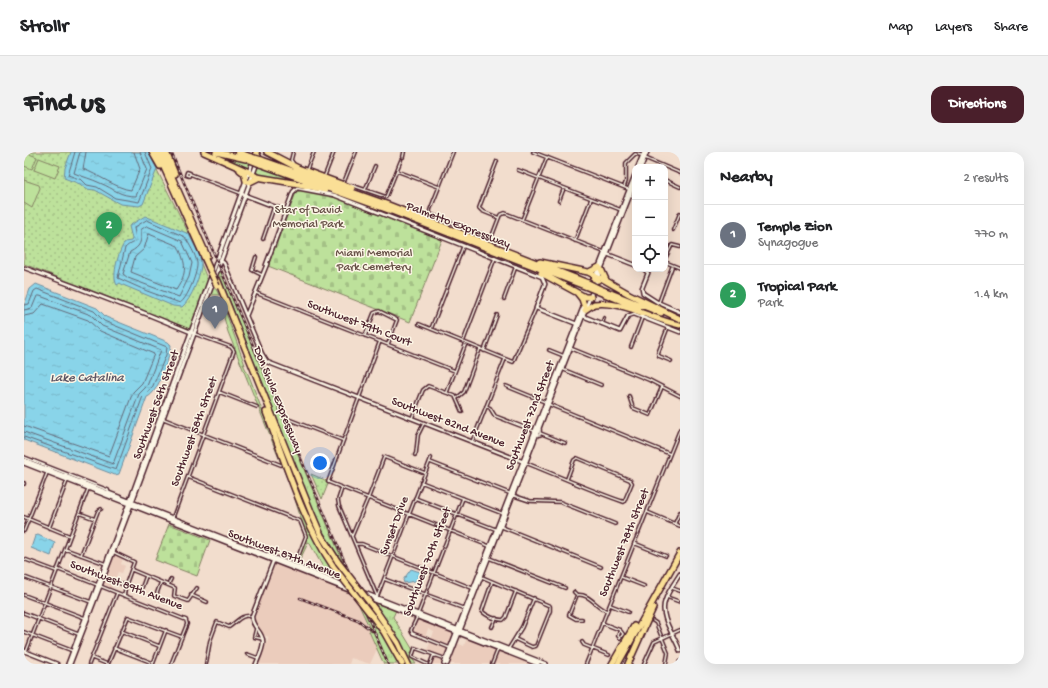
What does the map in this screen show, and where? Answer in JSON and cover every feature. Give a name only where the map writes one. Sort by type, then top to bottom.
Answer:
[{"type":"highway","points":[[152,152],[173,188]]},
{"type":"highway","name":"Don Shula Expressway","points":[[157,152],[218,284],[322,535],[338,562],[377,612],[398,643],[408,664]]},
{"type":"highway","name":"Don Shula Expressway","points":[[162,152],[210,266]]},
{"type":"highway","points":[[166,152],[182,197]]},
{"type":"highway","points":[[204,152],[259,178],[308,186],[364,203],[370,203]]},
{"type":"highway","points":[[216,152],[249,159]]},
{"type":"highway","name":"Palmetto Expressway","points":[[226,152],[249,159],[262,154],[370,203],[521,262],[587,285]]},
{"type":"highway","name":"Palmetto Expressway","points":[[238,152],[249,159]]},
{"type":"highway","points":[[262,154],[383,200],[386,204]]},
{"type":"highway","name":"Palmetto Expressway","points":[[262,154],[304,175],[386,204],[509,252],[680,325]]},
{"type":"highway","points":[[238,167],[244,173],[248,182],[259,178]]},
{"type":"highway","points":[[509,252],[552,265],[588,272],[596,278],[606,280],[680,320]]},
{"type":"highway","points":[[521,262],[596,303],[631,309],[680,325]]},
{"type":"highway","points":[[588,272],[600,268],[606,280]]},
{"type":"highway","name":"Don Shula Expressway","points":[[218,284],[316,538],[333,566],[384,632],[402,664]]},
{"type":"highway","name":"Palmetto Expressway","points":[[598,290],[680,320]]},
{"type":"highway","points":[[576,292],[582,298],[584,308],[596,303]]},
{"type":"highway","points":[[622,664],[680,553]]},
{"type":"highway","points":[[618,664],[680,560]]},
{"type":"highway","points":[[612,664],[630,633],[651,607]]},
{"type":"highway","points":[[628,664],[651,607]]},
{"type":"main road","points":[[640,164],[645,152]]},
{"type":"main road","name":"Southwest 56th Street","points":[[69,664],[220,260],[243,194],[251,173],[262,154]]},
{"type":"main road","name":"Southwest 72nd Street","points":[[547,403],[562,369],[569,347],[622,211],[632,192]]},
{"type":"main road","name":"Southwest 72nd Street","points":[[622,211],[632,193]]},
{"type":"main road","name":"Southwest 72nd Street","points":[[444,664],[474,596],[487,557],[524,462],[538,432],[564,356],[569,347]]},
{"type":"main road","name":"Southwest 87th Avenue","points":[[26,461],[172,520],[459,630],[508,651]]},
{"type":"main road","name":"Southwest 56th Street","points":[[107,565],[130,503]]},
{"type":"main road","name":"Southwest 72nd Street","points":[[447,664],[450,648],[459,630],[465,609],[480,576]]},
{"type":"main road","points":[[474,588],[474,596]]},
{"type":"main road","name":"Southwest 56th Street","points":[[69,664],[85,618],[93,602]]},
{"type":"main road","name":"Southwest 87th Avenue","points":[[483,640],[499,648],[539,663],[546,664]]},
{"type":"street","points":[[293,152],[291,161],[294,164],[386,197],[401,160]]},
{"type":"street","points":[[307,169],[314,152]]},
{"type":"street","points":[[325,175],[334,152]]},
{"type":"street","points":[[344,182],[356,152]]},
{"type":"street","points":[[403,157],[404,152]]},
{"type":"street","points":[[453,152],[429,213],[459,226],[491,237],[502,213],[632,264]]},
{"type":"street","points":[[533,152],[632,191]]},
{"type":"street","points":[[624,187],[626,180],[626,163],[636,154],[680,172]]},
{"type":"street","points":[[522,220],[547,158]]},
{"type":"street","points":[[497,161],[480,209],[499,218]]},
{"type":"street","points":[[365,190],[375,166]]},
{"type":"street","points":[[518,170],[622,211]]},
{"type":"street","points":[[397,171],[439,187]]},
{"type":"street","points":[[190,174],[286,211]]},
{"type":"street","points":[[668,181],[680,186]]},
{"type":"street","points":[[246,316],[296,188],[332,194],[544,278],[545,286],[514,361],[504,359],[419,324]]},
{"type":"street","points":[[559,201],[564,188]]},
{"type":"street","points":[[575,241],[591,198]]},
{"type":"street","points":[[263,239],[274,207]]},
{"type":"street","points":[[673,230],[680,213]]},
{"type":"street","points":[[431,329],[463,245]]},
{"type":"street","points":[[668,253],[672,245],[680,247]]},
{"type":"street","points":[[256,257],[252,270],[262,275]]},
{"type":"street","points":[[463,342],[496,258]]},
{"type":"street","points":[[220,260],[235,289],[246,316]]},
{"type":"street","points":[[668,264],[672,267],[680,268]]},
{"type":"street","points":[[504,299],[516,266]]},
{"type":"street","points":[[659,303],[672,267]]},
{"type":"street","points":[[24,268],[192,332]]},
{"type":"street","points":[[647,272],[642,291],[659,303],[680,312]]},
{"type":"street","name":"Southwest 79th Court","points":[[256,293],[455,371]]},
{"type":"street","points":[[536,308],[578,325]]},
{"type":"street","points":[[365,336],[374,313],[378,311],[397,320],[388,344]]},
{"type":"street","points":[[581,316],[621,331],[628,315],[633,314],[680,332]]},
{"type":"street","points":[[484,351],[497,315]]},
{"type":"street","name":"Southwest 82nd Avenue","points":[[246,316],[266,360],[358,398],[412,418],[566,479],[624,501],[632,481],[576,458],[566,479]]},
{"type":"street","points":[[631,347],[643,317]]},
{"type":"street","points":[[602,324],[604,318]]},
{"type":"street","points":[[668,327],[658,355],[671,361]]},
{"type":"street","name":"Southwest 58th Street","points":[[172,520],[219,392],[233,349],[192,332]]},
{"type":"street","points":[[380,341],[328,481],[342,488],[491,547]]},
{"type":"street","points":[[447,392],[466,344]]},
{"type":"street","points":[[569,347],[611,364],[680,396]]},
{"type":"street","points":[[457,398],[463,393],[480,349]]},
{"type":"street","points":[[549,350],[564,356]]},
{"type":"street","points":[[472,442],[504,359]]},
{"type":"street","points":[[562,369],[601,384]]},
{"type":"street","points":[[412,418],[425,387],[431,386],[447,392],[457,398],[462,412]]},
{"type":"street","points":[[506,386],[670,454]]},
{"type":"street","points":[[629,396],[633,408],[650,414],[662,387]]},
{"type":"street","points":[[219,392],[257,407]]},
{"type":"street","points":[[486,406],[490,408],[494,416],[565,443]]},
{"type":"street","points":[[161,418],[281,465]]},
{"type":"street","points":[[288,419],[342,440]]},
{"type":"street","points":[[415,455],[418,435],[424,423]]},
{"type":"street","name":"Southwest 78th Street","points":[[586,664],[680,429]]},
{"type":"street","points":[[352,536],[384,457],[425,473]]},
{"type":"street","name":"Sunset Drive","points":[[376,598],[431,458]]},
{"type":"street","name":"Southwest 87th Avenue","points":[[26,461],[108,490],[107,494]]},
{"type":"street","points":[[430,462],[531,501],[560,502],[615,524]]},
{"type":"street","points":[[24,531],[48,470]]},
{"type":"street","points":[[188,477],[298,520],[303,528],[305,537],[294,567]]},
{"type":"street","points":[[49,528],[68,478]]},
{"type":"street","points":[[421,482],[504,514]]},
{"type":"street","points":[[57,664],[25,651],[89,486]]},
{"type":"street","points":[[342,488],[338,504],[376,593],[376,598]]},
{"type":"street","points":[[415,498],[498,530]]},
{"type":"street","name":"Southwest 70th Street","points":[[450,648],[411,632],[463,498]]},
{"type":"street","points":[[81,555],[95,519],[101,509]]},
{"type":"street","points":[[647,512],[680,526]]},
{"type":"street","points":[[675,524],[680,512]]},
{"type":"street","points":[[78,513],[95,519]]},
{"type":"street","points":[[24,517],[28,520],[70,536]]},
{"type":"street","points":[[500,526],[601,566]]},
{"type":"street","points":[[634,543],[666,556]]},
{"type":"street","points":[[355,544],[360,544],[474,588]]},
{"type":"street","points":[[65,549],[107,565]]},
{"type":"street","points":[[113,552],[134,562],[124,596]]},
{"type":"street","points":[[487,557],[565,588]]},
{"type":"street","name":"Southwest 89th Avenue","points":[[24,559],[99,585],[187,621],[182,637]]},
{"type":"street","points":[[256,664],[263,646],[263,639],[253,623],[252,616],[274,559]]},
{"type":"street","points":[[132,570],[176,588],[174,596],[188,602],[191,595],[197,588]]},
{"type":"street","points":[[680,574],[664,603],[664,612],[680,649]]},
{"type":"street","points":[[142,587],[146,576]]},
{"type":"street","points":[[480,576],[550,606],[550,611],[536,646],[532,647],[515,639]]},
{"type":"street","points":[[24,577],[93,602]]},
{"type":"street","points":[[621,577],[644,586]]},
{"type":"street","points":[[168,585],[170,579]]},
{"type":"street","points":[[384,579],[465,609]]},
{"type":"street","points":[[492,581],[482,606],[482,611],[496,618],[504,619],[516,591]]},
{"type":"street","points":[[117,582],[126,586]]},
{"type":"street","points":[[157,593],[161,582]]},
{"type":"street","points":[[672,588],[680,591]]},
{"type":"street","points":[[89,664],[117,592]]},
{"type":"street","points":[[574,592],[589,598],[599,608],[607,611]]},
{"type":"street","points":[[577,594],[569,615],[576,619],[582,619]]},
{"type":"street","points":[[24,595],[85,618]]},
{"type":"street","points":[[191,595],[207,602]]},
{"type":"street","points":[[667,597],[680,602]]},
{"type":"street","points":[[508,651],[523,626],[534,598]]},
{"type":"street","points":[[610,605],[628,612]]},
{"type":"street","points":[[24,613],[80,635]]},
{"type":"street","points":[[206,664],[210,641],[217,622],[230,627],[234,620],[247,615],[252,616]]},
{"type":"street","points":[[92,658],[108,664],[127,617],[182,637],[171,664]]},
{"type":"street","points":[[492,627],[496,618]]},
{"type":"street","points":[[653,621],[662,638],[668,655],[666,664]]},
{"type":"street","points":[[602,623],[620,630]]},
{"type":"street","points":[[256,629],[254,636],[263,639]]},
{"type":"street","points":[[114,648],[153,664],[166,630]]},
{"type":"street","points":[[644,664],[652,645],[662,638],[680,630]]},
{"type":"street","points":[[121,631],[159,646]]},
{"type":"street","points":[[24,632],[73,651]]},
{"type":"street","points":[[582,642],[608,655]]},
{"type":"street","points":[[415,648],[446,659],[433,656],[429,664],[413,658],[412,656],[415,648]]},
{"type":"street","points":[[492,664],[499,648]]},
{"type":"street","points":[[429,653],[432,659]]},
{"type":"street","points":[[247,654],[258,658]]},
{"type":"shaded area","points":[[114,554],[123,558],[121,564],[125,566],[122,573],[118,572],[111,588],[103,584]]},
{"type":"shaded area","points":[[275,564],[349,592],[358,603],[377,649],[370,664],[351,658],[349,664],[259,664],[269,637],[264,635],[257,627],[254,617]]},
{"type":"shaded area","points":[[418,618],[454,632],[449,645],[431,639],[434,632],[428,629],[425,637],[414,633]]},
{"type":"shaded area","points":[[467,637],[496,649],[490,664],[449,664],[457,643],[464,646]]},
{"type":"shaded area","points":[[430,643],[447,649],[445,657],[427,650]]},
{"type":"shaded area","points":[[500,650],[535,664],[494,664]]},
{"type":"shaded area","points":[[434,656],[444,660],[442,664],[431,664]]},
{"type":"green space","points":[[24,152],[148,152],[189,234],[208,281],[190,329],[24,264]]},
{"type":"green space","points":[[24,152],[37,157],[32,169],[24,166]]},
{"type":"green space","points":[[206,152],[213,152],[250,163],[248,170]]},
{"type":"green space","points":[[39,158],[60,166],[55,178],[34,170]]},
{"type":"green space","points":[[258,166],[322,188],[254,174]]},
{"type":"green space","points":[[24,180],[39,185],[40,188],[32,208],[24,203]]},
{"type":"green space","name":"Miami Memorial Park Cemetery","points":[[297,190],[326,194],[442,240],[410,322],[268,266]]},
{"type":"green space","points":[[220,270],[354,588],[329,578],[309,542],[307,543],[297,566],[297,561],[306,535],[293,493],[228,332],[223,314],[225,310],[245,365],[243,364],[301,511],[312,535],[338,580],[345,574],[321,530],[220,276],[217,277]]},
{"type":"green space","points":[[215,282],[213,288],[216,289],[219,295],[210,295]]},
{"type":"green space","points":[[311,474],[325,480],[328,484],[322,499]]},
{"type":"green space","points":[[169,524],[210,540],[197,576],[155,560]]},
{"type":"green space","points":[[349,592],[357,594],[387,664],[384,664],[382,660],[358,603]]},
{"type":"green space","points":[[361,596],[396,610],[393,617],[413,650],[410,656],[416,664],[410,664],[376,609],[376,604],[370,607],[367,614]]},
{"type":"green space","points":[[370,616],[400,664],[389,664],[368,617]]},
{"type":"water","points":[[71,152],[148,152],[157,169],[143,204],[139,206],[120,204],[95,190],[86,189],[80,184],[64,178],[65,168]]},
{"type":"water","points":[[145,216],[189,234],[199,255],[201,262],[200,273],[189,299],[182,307],[173,306],[120,283],[117,285],[115,281],[115,270],[118,257],[125,242],[131,241],[132,239],[129,226]]},
{"type":"water","name":"Lake Catalina","points":[[36,284],[97,308],[106,317],[168,342],[171,345],[163,374],[155,389],[147,397],[119,474],[115,475],[24,440],[24,306],[30,289]]},
{"type":"water","points":[[38,535],[55,543],[51,556],[31,548],[35,536]]},
{"type":"water","points":[[411,569],[423,573],[415,581],[404,583],[403,580]]},
{"type":"railway","points":[[171,152],[388,664]]},
{"type":"railway","points":[[300,598],[358,620],[372,631]]},
{"type":"place","name":"Tropical Park","points":[[109,245]]},
{"type":"place","name":"Temple Zion","points":[[215,329]]},
{"type":"park label","name":"Star of David Memorial Park","points":[[308,218]]}]
